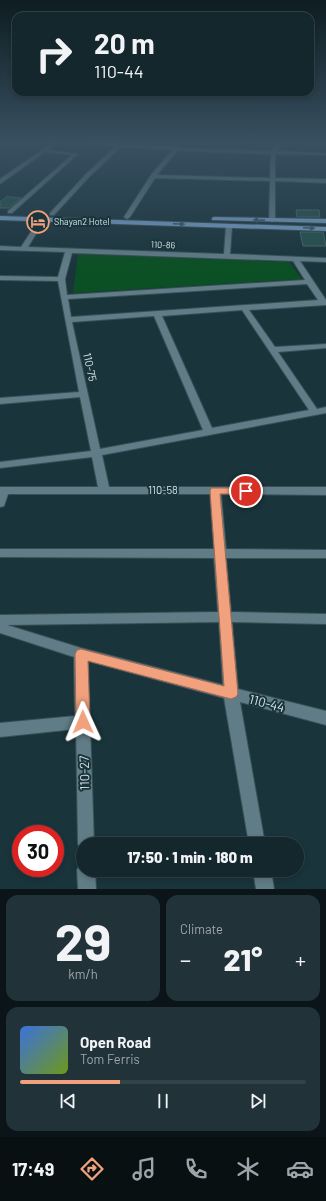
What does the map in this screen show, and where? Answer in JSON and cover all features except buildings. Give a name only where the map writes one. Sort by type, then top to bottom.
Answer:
[{"type":"main road","points":[[0,212],[127,217],[326,221]]},
{"type":"main road","points":[[0,218],[326,229]]},
{"type":"street","points":[[10,212],[41,184]]},
{"type":"street","points":[[52,214],[79,184]]},
{"type":"street","points":[[127,217],[148,184]]},
{"type":"street","points":[[272,220],[273,184]]},
{"type":"street","points":[[24,248],[42,219]]},
{"type":"street","points":[[227,256],[229,226]]},
{"type":"street","name":"110-86","points":[[0,248],[326,260]]},
{"type":"street","name":"110-75","points":[[69,250],[61,279],[68,320],[104,490]]},
{"type":"street","points":[[295,259],[325,302]]},
{"type":"street","points":[[0,278],[61,279]]},
{"type":"street","points":[[64,297],[310,282]]},
{"type":"street","points":[[68,320],[325,302]]},
{"type":"street","points":[[0,465],[96,453],[323,412],[272,350],[244,308]]},
{"type":"street","points":[[157,314],[209,432]]},
{"type":"street","points":[[272,350],[326,346]]},
{"type":"street","points":[[0,401],[84,394]]},
{"type":"street","points":[[0,503],[1,491]]},
{"type":"street","name":"110-58","points":[[1,491],[326,491]]},
{"type":"street","points":[[215,491],[231,694],[256,837]]},
{"type":"street","points":[[0,553],[326,554]]},
{"type":"street","points":[[0,620],[225,617],[326,619]]},
{"type":"street","name":"110-44","points":[[0,628],[81,654],[326,718]]},
{"type":"street","name":"110-27","points":[[81,654],[86,837]]},
{"type":"street","points":[[0,730],[83,722]]},
{"type":"street","points":[[86,877],[87,889]]},
{"type":"street","points":[[263,877],[265,889]]},
{"type":"green space","points":[[78,254],[289,262],[302,279],[73,293]]},
{"type":"place","name":"Shayan2 Hotel","points":[[38,222]]},
{"type":"route","points":[[83,722],[81,654],[231,694],[215,491],[246,491]]}]
